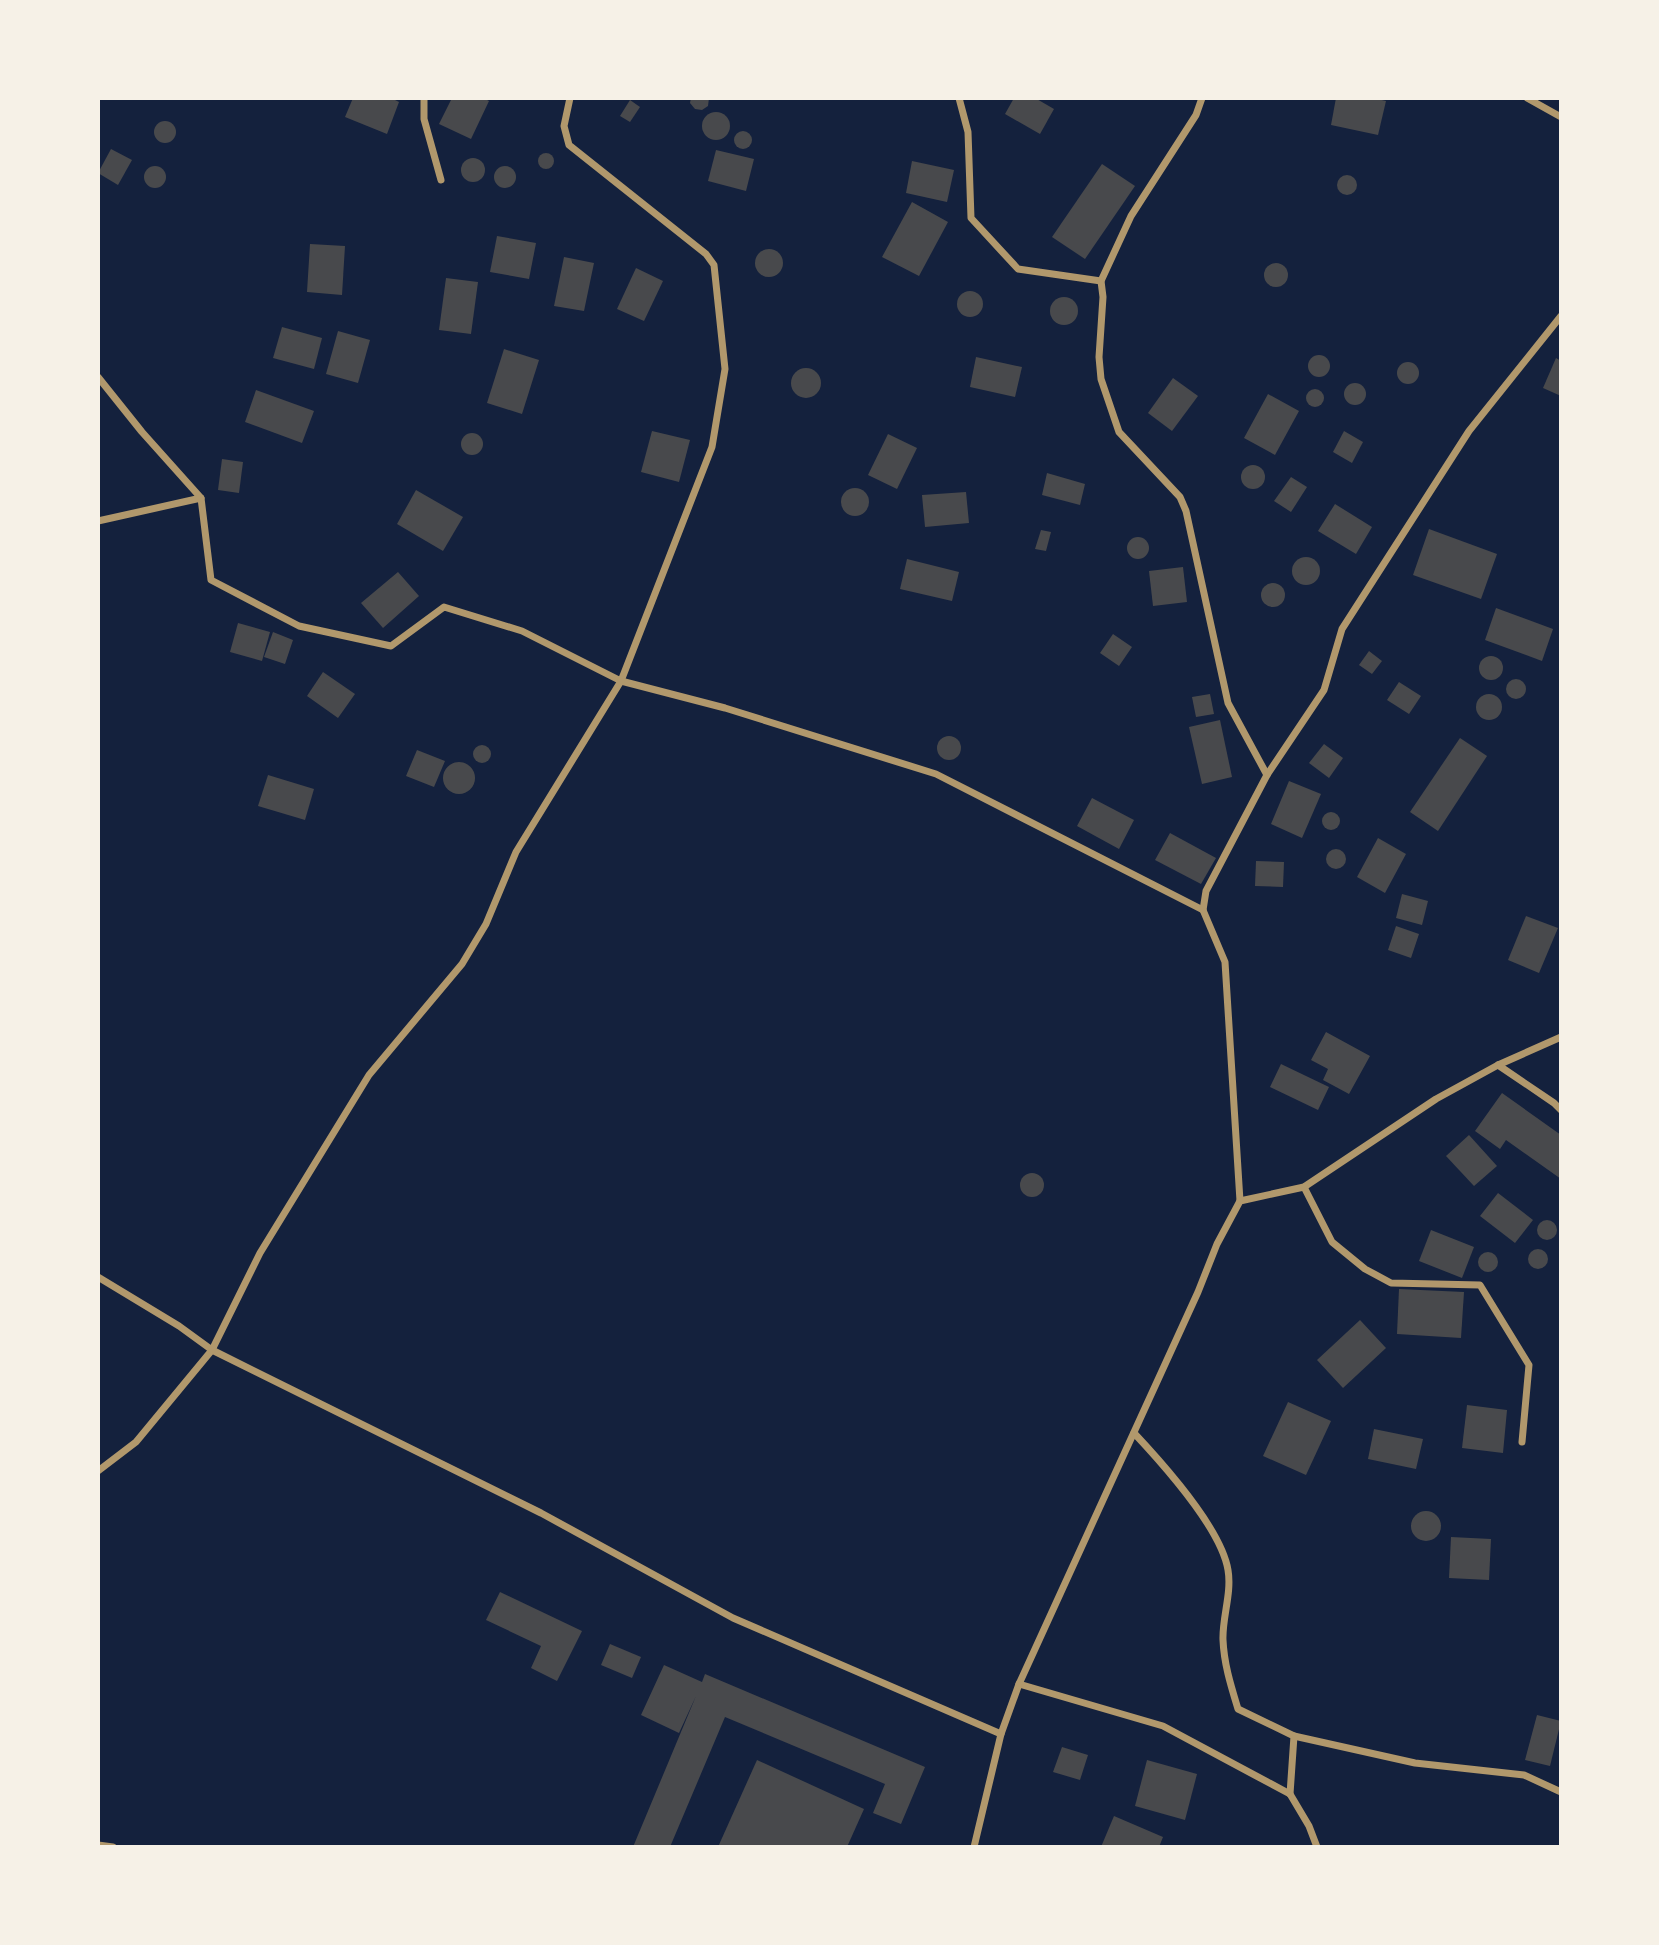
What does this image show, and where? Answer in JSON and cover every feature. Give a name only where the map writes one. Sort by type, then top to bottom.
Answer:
[{"type":"street","points":[[424,98],[424,119],[441,180]]},
{"type":"street","points":[[98,1471],[136,1442],[212,1350],[260,1253],[369,1075],[462,964],[486,924],[516,852],[621,681],[710,455],[725,369],[714,265],[706,254],[569,145],[564,126],[570,98]]},
{"type":"street","points":[[959,98],[968,132],[971,218],[1018,269],[1101,281]]},
{"type":"street","points":[[1202,98],[1196,115],[1131,216],[1101,281],[1101,379],[1119,432],[1180,497],[1186,511],[1228,703],[1266,775]]},
{"type":"street","points":[[1527,98],[1561,117]]},
{"type":"street","points":[[974,1847],[1000,1734],[1019,1684],[1198,1292],[1217,1244],[1240,1201],[1226,962],[1203,910],[1206,891],[1266,775],[1324,691],[1342,629],[1461,442],[1561,316]]},
{"type":"street","points":[[98,377],[142,432],[201,498],[211,580],[299,626],[391,646],[444,607],[522,631],[621,681],[725,708],[936,774],[1203,910]]},
{"type":"street","points":[[98,521],[201,498]]},
{"type":"street","points":[[1240,1201],[1304,1187],[1436,1099],[1498,1065],[1561,1037]]},
{"type":"street","points":[[1498,1065],[1561,1110]]},
{"type":"street","points":[[1304,1187],[1332,1242],[1365,1269],[1391,1283],[1479,1285],[1529,1365],[1522,1442]]},
{"type":"street","points":[[98,1277],[179,1326],[212,1350],[541,1513],[733,1618],[1000,1734]]},
{"type":"street","points":[[1134,1433],[1179,1483],[1223,1549],[1229,1573],[1223,1639],[1227,1672],[1238,1709],[1294,1736],[1415,1763],[1524,1775],[1561,1792]]},
{"type":"street","points":[[1019,1684],[1163,1726],[1290,1794],[1310,1826],[1317,1847]]},
{"type":"street","points":[[1290,1794],[1294,1736]]},
{"type":"street","points":[[98,1845],[113,1847]]},
{"type":"building","points":[[353,98],[391,98],[399,102],[387,134],[345,117]]},
{"type":"building","points":[[452,98],[483,98],[489,101],[471,139],[439,124]]},
{"type":"building","points":[[691,98],[709,98],[708,106],[702,110],[695,109],[690,103]]},
{"type":"building","points":[[1014,98],[1035,98],[1054,109],[1040,134],[1005,114]]},
{"type":"building","points":[[1336,98],[1373,98],[1386,101],[1378,135],[1331,125]]},
{"type":"building","points":[[630,100],[640,107],[630,122],[620,116]]},
{"type":"building","points":[[716,112],[726,116],[730,126],[726,136],[716,140],[706,136],[702,126],[706,116]]},
{"type":"building","points":[[165,121],[173,124],[176,132],[173,140],[165,143],[157,140],[154,132],[157,124]]},
{"type":"building","points":[[743,131],[751,136],[752,140],[747,148],[743,149],[735,144],[734,140],[739,132]]},
{"type":"building","points":[[111,149],[132,160],[118,185],[98,173]]},
{"type":"building","points":[[716,150],[754,159],[746,191],[708,181]]},
{"type":"building","points":[[543,153],[549,153],[554,161],[552,167],[543,169],[538,164],[538,158]]},
{"type":"building","points":[[473,158],[482,161],[485,170],[482,179],[473,182],[464,179],[461,170],[464,161]]},
{"type":"building","points":[[912,161],[954,170],[947,202],[906,193]]},
{"type":"building","points":[[1102,164],[1135,186],[1085,259],[1052,237]]},
{"type":"building","points":[[155,166],[163,169],[166,177],[163,185],[155,188],[147,185],[144,177],[147,169]]},
{"type":"building","points":[[505,166],[513,169],[516,177],[513,185],[505,188],[497,185],[494,177],[497,169]]},
{"type":"building","points":[[1347,175],[1354,178],[1357,185],[1354,192],[1347,195],[1340,192],[1337,185],[1340,178]]},
{"type":"building","points":[[912,202],[948,222],[919,276],[882,257]]},
{"type":"building","points":[[497,236],[536,243],[529,279],[490,272]]},
{"type":"building","points":[[310,244],[345,246],[342,295],[307,292]]},
{"type":"building","points":[[769,249],[779,253],[783,263],[779,273],[769,277],[759,273],[755,263],[759,253]]},
{"type":"building","points":[[564,257],[594,263],[584,311],[554,306]]},
{"type":"building","points":[[1276,263],[1285,266],[1288,275],[1285,284],[1276,287],[1267,284],[1264,275],[1267,266]]},
{"type":"building","points":[[636,268],[663,281],[644,321],[617,309]]},
{"type":"building","points":[[446,278],[478,282],[471,334],[439,330]]},
{"type":"building","points":[[970,291],[979,295],[983,304],[979,313],[970,317],[961,313],[957,304],[961,295]]},
{"type":"building","points":[[1064,297],[1074,301],[1078,311],[1074,321],[1064,325],[1054,321],[1050,311],[1054,301]]},
{"type":"building","points":[[282,327],[322,338],[314,369],[273,358]]},
{"type":"building","points":[[338,331],[370,340],[358,383],[326,374]]},
{"type":"building","points":[[504,349],[539,360],[522,414],[487,403]]},
{"type":"building","points":[[1319,355],[1327,358],[1330,366],[1327,374],[1319,377],[1311,374],[1308,366],[1311,358]]},
{"type":"building","points":[[976,357],[1022,367],[1015,397],[970,387]]},
{"type":"building","points":[[1556,358],[1561,361],[1561,396],[1543,388]]},
{"type":"building","points":[[1408,362],[1416,365],[1419,373],[1416,381],[1408,384],[1400,381],[1397,373],[1400,365]]},
{"type":"building","points":[[806,368],[817,372],[821,383],[817,394],[806,398],[795,394],[791,383],[795,372]]},
{"type":"building","points":[[1173,378],[1198,396],[1172,431],[1148,413]]},
{"type":"building","points":[[1355,383],[1363,386],[1366,394],[1363,402],[1355,405],[1347,402],[1344,394],[1347,386]]},
{"type":"building","points":[[1315,389],[1321,392],[1324,398],[1321,404],[1315,407],[1309,404],[1306,398],[1309,392]]},
{"type":"building","points":[[256,390],[314,411],[302,443],[245,422]]},
{"type":"building","points":[[1268,394],[1299,411],[1275,455],[1244,438]]},
{"type":"building","points":[[652,431],[690,440],[679,482],[641,472]]},
{"type":"building","points":[[1344,431],[1363,442],[1352,463],[1333,452]]},
{"type":"building","points":[[472,433],[480,436],[483,444],[480,452],[472,455],[464,452],[461,444],[464,436]]},
{"type":"building","points":[[888,434],[917,448],[897,489],[868,475]]},
{"type":"building","points":[[222,459],[243,462],[239,493],[218,490]]},
{"type":"building","points":[[1253,465],[1262,468],[1265,477],[1262,486],[1253,489],[1244,486],[1241,477],[1244,468]]},
{"type":"building","points":[[1047,473],[1085,484],[1080,505],[1042,495]]},
{"type":"building","points":[[1291,477],[1307,487],[1291,512],[1274,501]]},
{"type":"building","points":[[855,488],[865,492],[869,502],[865,512],[855,516],[845,512],[841,502],[845,492]]},
{"type":"building","points":[[416,490],[463,517],[443,551],[397,524]]},
{"type":"building","points":[[966,492],[969,523],[925,527],[922,495]]},
{"type":"building","points":[[1335,504],[1372,527],[1356,554],[1318,531]]},
{"type":"building","points":[[1429,529],[1497,554],[1481,599],[1413,575]]},
{"type":"building","points":[[1041,530],[1051,532],[1046,551],[1035,549]]},
{"type":"building","points":[[1138,537],[1146,540],[1149,548],[1146,556],[1138,559],[1130,556],[1127,548],[1130,540]]},
{"type":"building","points":[[1306,557],[1316,561],[1320,571],[1316,581],[1306,585],[1296,581],[1292,571],[1296,561]]},
{"type":"building","points":[[907,559],[959,572],[952,601],[900,589]]},
{"type":"building","points":[[1183,567],[1187,602],[1153,606],[1149,571]]},
{"type":"building","points":[[398,572],[419,596],[383,628],[361,603]]},
{"type":"building","points":[[1273,583],[1282,586],[1285,595],[1282,604],[1273,607],[1264,604],[1261,595],[1264,586]]},
{"type":"building","points":[[1496,608],[1553,629],[1542,661],[1485,640]]},
{"type":"building","points":[[238,623],[270,632],[262,661],[230,652]]},
{"type":"building","points":[[273,632],[293,640],[285,664],[264,657]]},
{"type":"building","points":[[1113,634],[1132,647],[1119,666],[1100,653]]},
{"type":"building","points":[[1369,651],[1382,661],[1372,674],[1359,665]]},
{"type":"building","points":[[1491,656],[1500,659],[1503,668],[1500,677],[1491,680],[1482,677],[1479,668],[1482,659]]},
{"type":"building","points":[[323,672],[355,694],[338,718],[307,696]]},
{"type":"building","points":[[1516,679],[1523,682],[1526,689],[1523,696],[1516,699],[1509,696],[1506,689],[1509,682]]},
{"type":"building","points":[[1399,682],[1421,696],[1409,714],[1387,700]]},
{"type":"building","points":[[1210,694],[1214,714],[1196,717],[1192,697]]},
{"type":"building","points":[[1489,694],[1498,698],[1502,707],[1498,716],[1489,720],[1480,716],[1476,707],[1480,698]]},
{"type":"building","points":[[1220,720],[1232,777],[1202,784],[1189,727]]},
{"type":"building","points":[[949,736],[958,739],[961,748],[958,757],[949,760],[940,757],[937,748],[940,739]]},
{"type":"building","points":[[1460,738],[1487,756],[1438,831],[1410,812]]},
{"type":"building","points":[[1324,744],[1343,758],[1329,778],[1309,763]]},
{"type":"building","points":[[482,745],[489,747],[489,761],[482,763],[475,761],[473,754],[475,747]]},
{"type":"building","points":[[417,750],[445,761],[434,787],[406,776]]},
{"type":"building","points":[[459,762],[470,767],[475,778],[470,789],[459,794],[448,789],[443,778],[448,767]]},
{"type":"building","points":[[268,775],[314,789],[305,820],[258,806]]},
{"type":"building","points":[[1289,781],[1321,794],[1302,838],[1271,824]]},
{"type":"building","points":[[1092,798],[1134,820],[1119,849],[1077,826]]},
{"type":"building","points":[[1327,812],[1335,812],[1340,821],[1338,828],[1327,830],[1322,825],[1322,817]]},
{"type":"building","points":[[1170,833],[1216,858],[1201,884],[1155,860]]},
{"type":"building","points":[[1378,838],[1406,854],[1385,893],[1357,877]]},
{"type":"building","points":[[1336,849],[1343,852],[1346,859],[1343,866],[1336,869],[1329,866],[1326,859],[1329,852]]},
{"type":"building","points":[[1256,861],[1284,862],[1283,887],[1255,886]]},
{"type":"building","points":[[1402,894],[1428,901],[1422,925],[1396,918]]},
{"type":"building","points":[[1526,916],[1558,928],[1539,973],[1508,960]]},
{"type":"building","points":[[1396,926],[1419,934],[1411,958],[1388,950]]},
{"type":"building","points":[[1326,1032],[1370,1056],[1349,1094],[1323,1080],[1328,1069],[1311,1060]]},
{"type":"building","points":[[1281,1064],[1329,1087],[1318,1110],[1270,1087]]},
{"type":"building","points":[[1502,1093],[1561,1135],[1561,1179],[1506,1140],[1500,1149],[1475,1131]]},
{"type":"building","points":[[1469,1135],[1497,1166],[1474,1186],[1446,1156]]},
{"type":"building","points":[[1032,1173],[1043,1180],[1044,1185],[1037,1196],[1032,1197],[1021,1190],[1020,1185],[1027,1174]]},
{"type":"building","points":[[1498,1193],[1533,1220],[1515,1243],[1480,1216]]},
{"type":"building","points":[[1547,1220],[1554,1223],[1557,1230],[1554,1237],[1547,1240],[1540,1237],[1537,1230],[1540,1223]]},
{"type":"building","points":[[1431,1230],[1474,1247],[1462,1278],[1419,1261]]},
{"type":"building","points":[[1538,1249],[1545,1252],[1548,1259],[1545,1266],[1538,1269],[1531,1266],[1528,1259],[1531,1252]]},
{"type":"building","points":[[1488,1252],[1495,1255],[1498,1262],[1495,1269],[1488,1272],[1481,1269],[1478,1262],[1481,1255]]},
{"type":"building","points":[[1399,1289],[1464,1292],[1461,1338],[1397,1334]]},
{"type":"building","points":[[1360,1320],[1386,1348],[1343,1388],[1317,1360]]},
{"type":"building","points":[[1288,1402],[1331,1421],[1306,1475],[1263,1456]]},
{"type":"building","points":[[1467,1405],[1507,1410],[1503,1453],[1462,1448]]},
{"type":"building","points":[[1374,1429],[1423,1439],[1416,1469],[1368,1459]]},
{"type":"building","points":[[1426,1511],[1437,1515],[1441,1526],[1437,1537],[1426,1541],[1415,1537],[1411,1526],[1415,1515]]},
{"type":"building","points":[[1451,1537],[1491,1539],[1489,1580],[1449,1578]]},
{"type":"building","points":[[500,1592],[582,1631],[557,1681],[531,1668],[541,1646],[486,1620]]},
{"type":"building","points":[[610,1644],[641,1657],[632,1678],[601,1665]]},
{"type":"building","points":[[664,1665],[702,1682],[705,1674],[925,1767],[901,1824],[873,1813],[885,1784],[725,1717],[670,1847],[633,1847],[696,1696],[679,1733],[641,1715]]},
{"type":"building","points":[[1537,1715],[1561,1721],[1550,1766],[1525,1760]]},
{"type":"building","points":[[1062,1747],[1088,1755],[1080,1780],[1053,1772]]},
{"type":"building","points":[[757,1760],[864,1809],[847,1847],[718,1847]]},
{"type":"building","points":[[1147,1760],[1197,1774],[1185,1820],[1135,1806]]},
{"type":"building","points":[[1114,1816],[1163,1837],[1159,1847],[1101,1847]]}]
